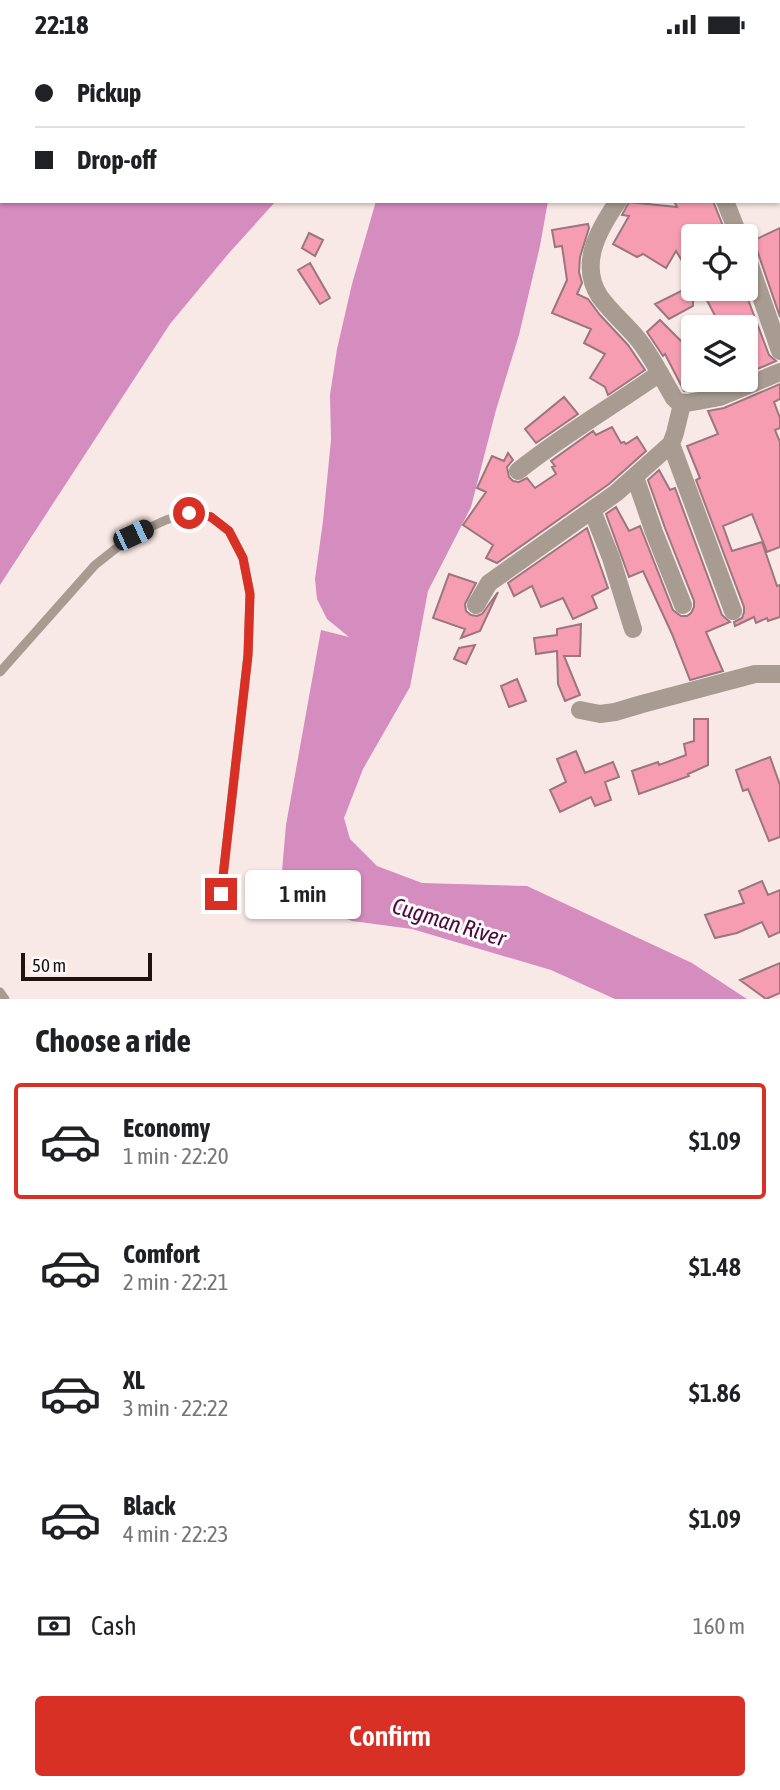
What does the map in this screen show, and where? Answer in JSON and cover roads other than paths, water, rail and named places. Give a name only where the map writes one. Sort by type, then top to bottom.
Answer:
[{"type":"street","points":[[617,203],[608,216],[590,258],[593,282],[599,295],[649,355],[674,398],[682,404],[720,397],[780,372]]},
{"type":"street","points":[[726,203],[734,224]]},
{"type":"street","points":[[758,288],[780,351]]},
{"type":"street","points":[[518,471],[548,447],[660,373]]},
{"type":"street","points":[[476,605],[489,583],[616,493],[671,444],[682,404]]},
{"type":"street","points":[[671,444],[733,611]]},
{"type":"street","points":[[635,477],[682,605]]},
{"type":"street","points":[[592,510],[611,558],[633,629]]},
{"type":"street","points":[[580,710],[600,714],[615,712],[755,674],[780,674]]},
{"type":"lane","points":[[0,672],[95,565],[133,535],[189,513],[211,517],[229,531],[243,558],[250,594],[248,655],[221,894]]},
{"type":"lane","points":[[0,992],[5,999]]},
{"type":"water","points":[[0,203],[274,203],[170,324],[0,585]]},
{"type":"water","name":"Cugman River","points":[[375,203],[548,203],[519,335],[471,507],[428,591],[410,687],[363,769],[344,818],[350,839],[377,866],[422,883],[527,886],[692,963],[747,999],[615,999],[551,970],[412,929],[352,921],[280,894],[286,825],[321,630],[349,637],[327,619],[317,599],[315,579],[331,440],[330,395],[352,284]]}]
